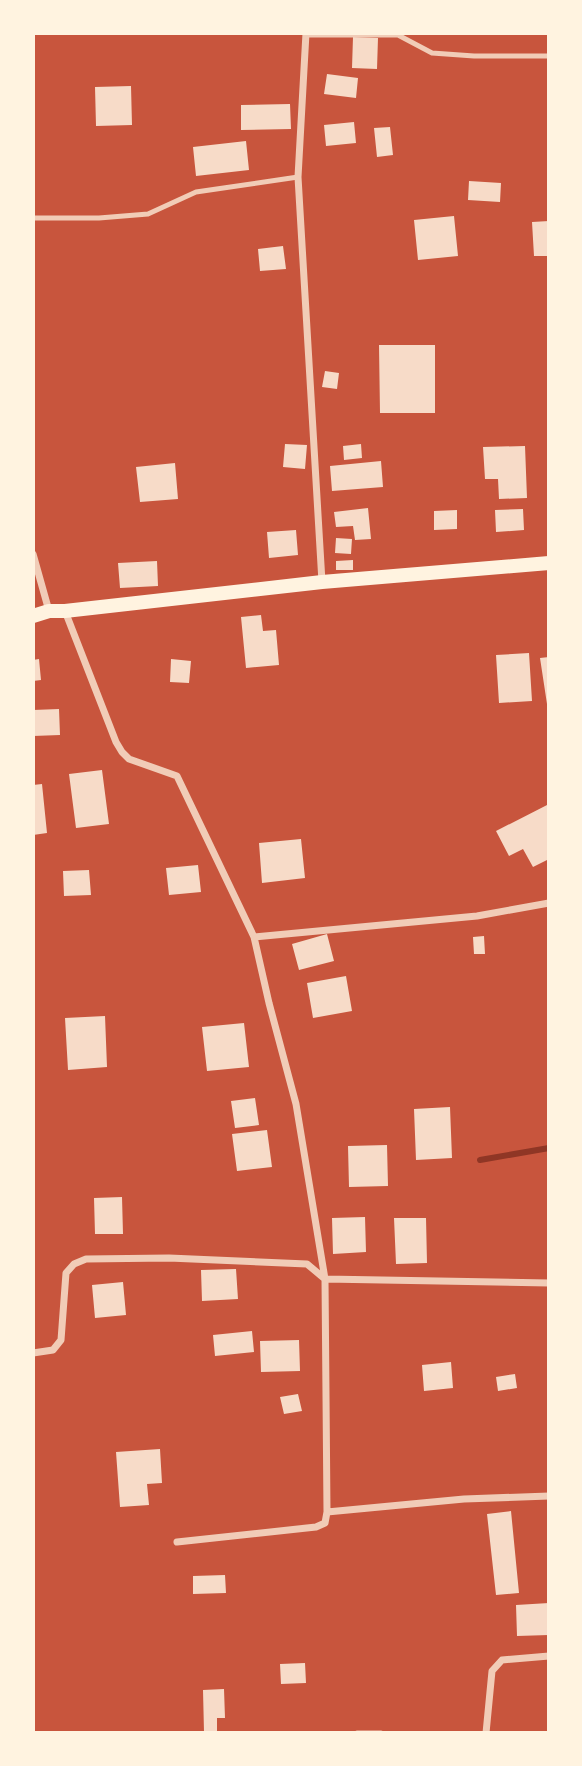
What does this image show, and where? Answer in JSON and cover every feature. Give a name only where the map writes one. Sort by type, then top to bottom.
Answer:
[{"type":"main road","points":[[33,616],[49,611],[322,582],[549,563]]},
{"type":"street","points":[[306,34],[298,177],[322,582]]},
{"type":"street","points":[[33,554],[49,611]]},
{"type":"street","points":[[65,611],[116,742],[129,759],[177,776],[254,937],[296,1104],[324,1279],[326,1523],[316,1527],[177,1542]]},
{"type":"street","points":[[254,937],[477,916],[549,903]]},
{"type":"street","points":[[33,1353],[53,1350],[61,1340],[66,1273],[74,1264],[86,1259],[169,1258],[307,1264],[324,1279],[549,1283]]},
{"type":"street","points":[[327,1513],[464,1499],[549,1496]]},
{"type":"street","points":[[486,1733],[492,1671],[502,1660],[549,1656]]},
{"type":"lane","points":[[306,34],[398,36],[432,53],[549,56]]},
{"type":"lane","points":[[33,218],[99,218],[148,214],[195,191],[298,177]]},
{"type":"lane","points":[[357,1733],[381,1733]]},
{"type":"building","points":[[353,37],[378,38],[377,69],[352,68]]},
{"type":"building","points":[[327,74],[358,78],[356,98],[324,94]]},
{"type":"building","points":[[131,86],[132,125],[96,126],[95,87]]},
{"type":"building","points":[[290,104],[291,129],[241,130],[241,105]]},
{"type":"building","points":[[354,122],[356,143],[326,146],[324,125]]},
{"type":"building","points":[[390,127],[393,155],[377,157],[374,128]]},
{"type":"building","points":[[246,141],[249,170],[196,176],[193,147]]},
{"type":"building","points":[[469,181],[501,183],[500,202],[468,200]]},
{"type":"building","points":[[454,216],[458,256],[418,260],[414,220]]},
{"type":"building","points":[[549,221],[549,256],[534,256],[532,222]]},
{"type":"building","points":[[283,246],[286,269],[260,271],[258,249]]},
{"type":"building","points":[[379,345],[435,345],[435,413],[380,413]]},
{"type":"building","points":[[325,371],[339,373],[337,389],[322,387]]},
{"type":"building","points":[[285,444],[307,445],[305,469],[283,467]]},
{"type":"building","points":[[361,444],[362,458],[344,460],[343,446]]},
{"type":"building","points":[[525,446],[527,498],[499,499],[498,479],[485,479],[483,447]]},
{"type":"building","points":[[381,461],[383,487],[332,491],[330,466]]},
{"type":"building","points":[[175,463],[178,499],[140,502],[136,467]]},
{"type":"building","points":[[368,508],[371,539],[355,540],[353,526],[336,527],[334,512]]},
{"type":"building","points":[[523,509],[524,530],[496,532],[495,510]]},
{"type":"building","points":[[457,510],[457,529],[434,530],[434,511]]},
{"type":"building","points":[[296,530],[298,555],[269,558],[267,532]]},
{"type":"building","points":[[336,538],[352,539],[351,554],[335,553]]},
{"type":"building","points":[[353,560],[353,570],[336,570],[336,561]]},
{"type":"building","points":[[157,561],[158,586],[120,588],[118,563]]},
{"type":"building","points":[[261,615],[263,631],[276,630],[279,665],[246,668],[241,617]]},
{"type":"building","points":[[529,653],[532,701],[499,703],[496,655]]},
{"type":"building","points":[[549,657],[549,704],[547,704],[540,658]]},
{"type":"building","points":[[39,659],[41,680],[33,681],[33,660]]},
{"type":"building","points":[[171,659],[191,661],[189,683],[170,682]]},
{"type":"building","points":[[59,709],[60,735],[33,736],[33,710]]},
{"type":"building","points":[[102,770],[109,824],[76,828],[69,774]]},
{"type":"building","points":[[42,784],[47,833],[33,835],[33,785]]},
{"type":"building","points":[[549,804],[549,859],[533,867],[523,849],[509,856],[496,831]]},
{"type":"building","points":[[301,839],[305,878],[262,883],[259,843]]},
{"type":"building","points":[[198,865],[201,892],[169,895],[166,868]]},
{"type":"building","points":[[89,870],[91,895],[64,896],[63,871]]},
{"type":"building","points":[[327,934],[334,961],[299,970],[292,944]]},
{"type":"building","points":[[484,936],[485,954],[474,954],[473,937]]},
{"type":"building","points":[[346,976],[352,1011],[313,1018],[307,983]]},
{"type":"building","points":[[105,1016],[107,1067],[68,1070],[65,1018]]},
{"type":"building","points":[[244,1023],[249,1067],[207,1071],[202,1027]]},
{"type":"building","points":[[255,1098],[259,1125],[235,1128],[231,1101]]},
{"type":"building","points":[[450,1107],[452,1158],[416,1160],[414,1109]]},
{"type":"building","points":[[267,1130],[272,1167],[237,1171],[232,1134]]},
{"type":"building","points":[[387,1145],[388,1186],[349,1187],[348,1146]]},
{"type":"building","points":[[122,1197],[123,1234],[95,1234],[94,1198]]},
{"type":"building","points":[[365,1217],[366,1252],[333,1254],[332,1218]]},
{"type":"building","points":[[394,1218],[426,1218],[427,1263],[396,1264]]},
{"type":"building","points":[[236,1269],[238,1299],[202,1301],[201,1270]]},
{"type":"building","points":[[123,1282],[126,1315],[95,1318],[92,1285]]},
{"type":"building","points":[[252,1331],[254,1352],[215,1356],[213,1335]]},
{"type":"building","points":[[299,1340],[300,1371],[261,1372],[260,1341]]},
{"type":"building","points":[[451,1362],[453,1388],[424,1391],[422,1365]]},
{"type":"building","points":[[515,1374],[517,1388],[498,1391],[496,1377]]},
{"type":"building","points":[[298,1394],[302,1411],[284,1414],[280,1397]]},
{"type":"building","points":[[160,1449],[162,1483],[147,1484],[149,1505],[120,1507],[116,1452]]},
{"type":"building","points":[[511,1511],[519,1593],[496,1595],[487,1514]]},
{"type":"building","points":[[225,1575],[226,1593],[193,1594],[193,1576]]},
{"type":"building","points":[[549,1603],[549,1635],[517,1636],[516,1605]]},
{"type":"building","points":[[305,1663],[306,1683],[281,1684],[280,1664]]},
{"type":"building","points":[[224,1689],[225,1718],[217,1718],[217,1732],[204,1732],[203,1690]]},
{"type":"waterway","points":[[480,1160],[549,1148]]}]
